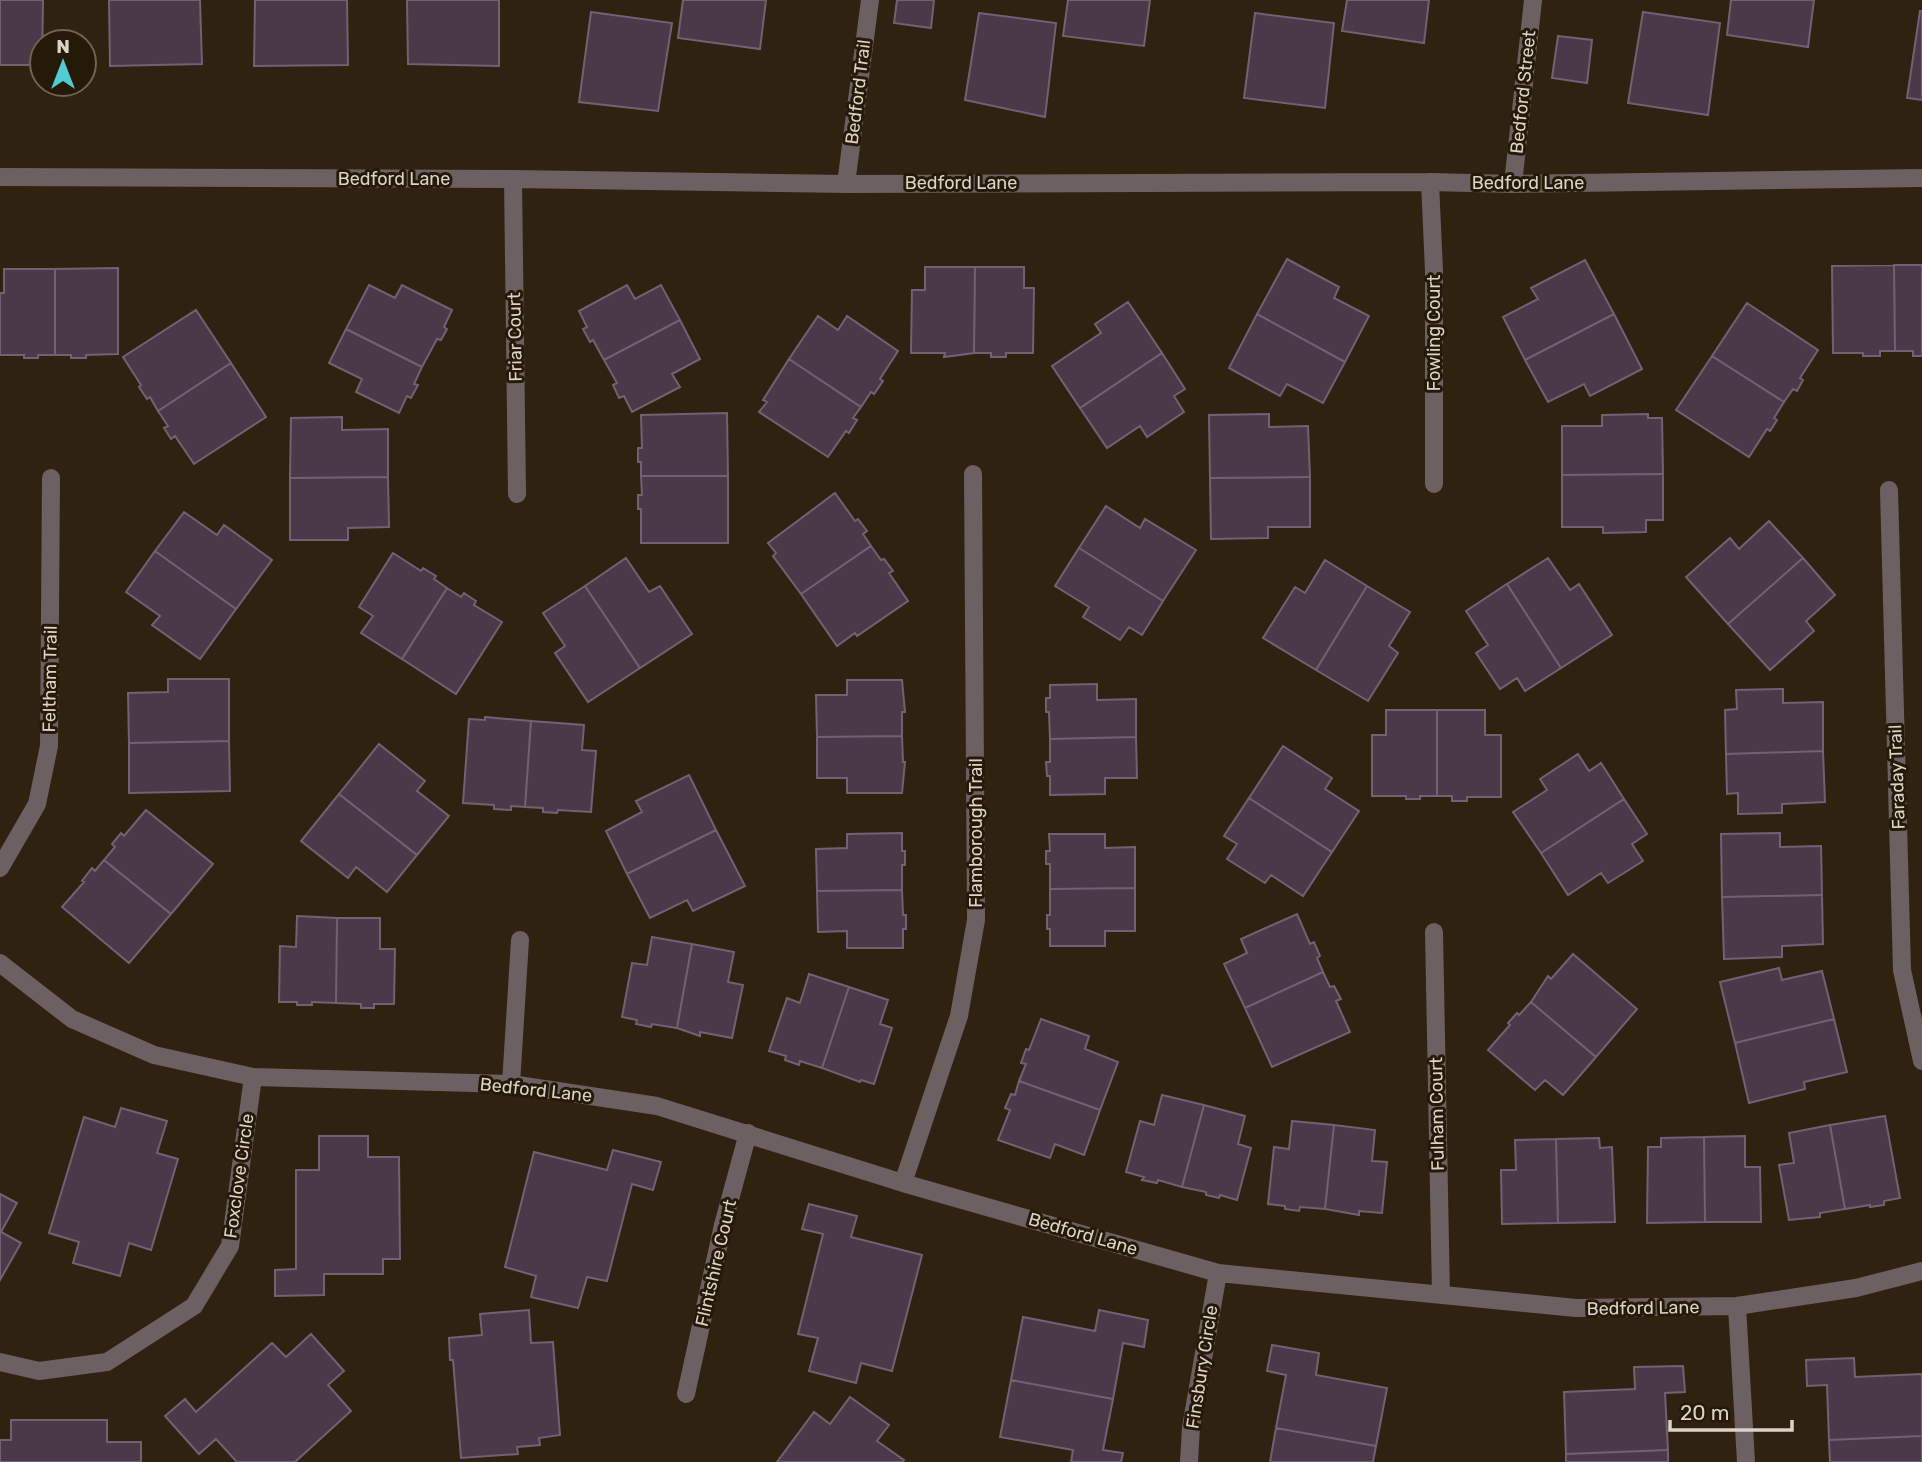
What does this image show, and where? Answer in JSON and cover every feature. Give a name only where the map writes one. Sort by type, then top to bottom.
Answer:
[{"type":"street","name":"Bedford Trail","points":[[846,184],[870,0]]},
{"type":"street","name":"Bedford Street","points":[[1513,184],[1533,0]]},
{"type":"street","name":"Bedford Lane","points":[[0,177],[513,179],[846,184],[1513,184],[1922,178]]},
{"type":"street","name":"Friar Court","points":[[513,179],[517,494]]},
{"type":"street","name":"Fowling Court","points":[[1430,182],[1434,271],[1434,484]]},
{"type":"street","name":"Flamborough Trail","points":[[903,1183],[959,1016],[976,920],[973,474]]},
{"type":"street","name":"Feltham Trail","points":[[0,868],[37,804],[49,746],[51,478]]},
{"type":"street","name":"Faraday Trail","points":[[1889,490],[1902,970],[1922,1061]]},
{"type":"street","name":"Fulham Court","points":[[1434,932],[1441,1295]]},
{"type":"street","points":[[511,1084],[520,940]]},
{"type":"street","name":"Bedford Lane","points":[[0,963],[72,1019],[154,1055],[253,1077],[511,1084],[657,1106],[903,1183],[1218,1273],[1576,1308],[1737,1306],[1856,1288],[1922,1271]]},
{"type":"street","name":"Foxclove Circle","points":[[0,1362],[39,1371],[107,1362],[194,1306],[230,1245],[253,1077]]},
{"type":"street","name":"Flintshire Court","points":[[686,1394],[723,1225],[748,1133]]},
{"type":"street","name":"Finsbury Circle","points":[[1189,1462],[1191,1427],[1218,1273]]},
{"type":"street","points":[[1737,1306],[1746,1462]]},
{"type":"building","points":[[0,0],[43,0],[43,28],[28,28],[28,65],[0,65]]},
{"type":"building","points":[[109,0],[200,0],[202,64],[110,66]]},
{"type":"building","points":[[255,0],[347,0],[348,65],[254,66]]},
{"type":"building","points":[[407,0],[499,0],[499,66],[408,64]]},
{"type":"building","points":[[683,0],[766,0],[760,49],[678,38]]},
{"type":"building","points":[[897,0],[934,0],[931,28],[894,23]]},
{"type":"building","points":[[1068,0],[1150,0],[1144,46],[1063,36]]},
{"type":"building","points":[[1347,0],[1429,0],[1424,43],[1342,31]]},
{"type":"building","points":[[1731,0],[1814,0],[1808,47],[1727,35]]},
{"type":"building","points":[[1922,11],[1922,100],[1907,98]]},
{"type":"building","points":[[591,12],[672,23],[658,111],[579,102]]},
{"type":"building","points":[[1643,12],[1720,23],[1708,115],[1628,103]]},
{"type":"building","points":[[979,13],[1056,23],[1045,117],[965,100]]},
{"type":"building","points":[[1255,13],[1334,23],[1325,108],[1244,98]]},
{"type":"building","points":[[1558,36],[1592,40],[1587,83],[1552,78]]},
{"type":"building","points":[[1287,259],[1339,287],[1334,298],[1369,316],[1345,362],[1257,314]]},
{"type":"building","points":[[1585,260],[1614,314],[1525,360],[1503,317],[1538,299],[1531,288]]},
{"type":"building","points":[[1894,265],[1895,351],[1880,351],[1880,356],[1833,353],[1832,266]]},
{"type":"building","points":[[1894,265],[1922,265],[1922,356],[1913,356],[1913,351],[1895,351]]},
{"type":"building","points":[[925,267],[975,267],[974,353],[944,357],[945,353],[911,353],[912,290],[925,290]]},
{"type":"building","points":[[975,267],[1024,267],[1024,288],[1034,288],[1033,353],[1006,353],[1006,357],[991,357],[991,353],[974,353]]},
{"type":"building","points":[[118,268],[118,354],[86,355],[86,358],[55,355],[55,269]]},
{"type":"building","points":[[4,269],[55,269],[55,355],[24,358],[24,355],[0,355],[0,293],[4,293]]},
{"type":"building","points":[[369,285],[395,298],[402,285],[452,310],[444,327],[447,329],[441,340],[437,339],[422,367],[346,329]]},
{"type":"building","points":[[627,285],[635,299],[661,285],[680,320],[604,360],[593,340],[590,342],[583,329],[587,327],[579,311]]},
{"type":"building","points":[[1128,302],[1162,353],[1080,408],[1052,366],[1101,333],[1095,324]]},
{"type":"building","points":[[1747,303],[1818,350],[1800,378],[1803,380],[1797,391],[1793,389],[1784,402],[1712,356]]},
{"type":"building","points":[[196,310],[231,363],[158,411],[150,397],[147,399],[139,387],[141,385],[123,357]]},
{"type":"building","points":[[1257,314],[1345,362],[1323,403],[1287,384],[1280,396],[1229,368]]},
{"type":"building","points":[[1614,314],[1642,369],[1590,396],[1584,384],[1548,402],[1525,360]]},
{"type":"building","points":[[818,316],[838,330],[847,316],[898,351],[880,379],[883,381],[861,407],[789,359]]},
{"type":"building","points":[[680,320],[700,359],[672,374],[680,387],[632,412],[624,396],[619,398],[613,385],[617,383],[604,360]]},
{"type":"building","points":[[346,329],[422,367],[414,384],[418,385],[411,398],[407,396],[399,413],[356,392],[362,379],[329,363]]},
{"type":"building","points":[[1162,353],[1185,389],[1174,396],[1184,412],[1147,437],[1140,426],[1107,448],[1080,408]]},
{"type":"building","points":[[1712,356],[1784,402],[1770,431],[1767,429],[1749,457],[1676,410]]},
{"type":"building","points":[[789,359],[861,407],[853,418],[857,420],[849,433],[846,431],[828,457],[759,412],[767,402],[763,400]]},
{"type":"building","points":[[231,363],[266,417],[194,464],[175,436],[171,439],[164,428],[168,426],[158,411]]},
{"type":"building","points":[[727,413],[728,476],[641,476],[638,448],[642,448],[641,415]]},
{"type":"building","points":[[1269,414],[1269,427],[1308,426],[1310,477],[1210,478],[1209,415]]},
{"type":"building","points":[[1648,414],[1648,418],[1662,418],[1663,474],[1562,475],[1562,426],[1602,426],[1602,415]]},
{"type":"building","points":[[342,417],[342,430],[388,429],[388,477],[290,478],[291,418]]},
{"type":"building","points":[[1663,474],[1663,520],[1646,520],[1646,532],[1603,533],[1603,527],[1562,527],[1562,475]]},
{"type":"building","points":[[641,476],[728,476],[728,543],[641,543],[641,509],[638,509],[638,495],[642,495]]},
{"type":"building","points":[[388,477],[389,527],[348,528],[348,540],[290,540],[290,478]]},
{"type":"building","points":[[1310,477],[1310,527],[1268,527],[1268,538],[1211,539],[1210,478]]},
{"type":"building","points":[[835,493],[855,521],[858,519],[867,531],[863,534],[871,546],[801,594],[773,556],[776,553],[768,543]]},
{"type":"building","points":[[1106,506],[1140,528],[1145,519],[1196,550],[1163,601],[1079,548]]},
{"type":"building","points":[[184,512],[217,535],[224,525],[272,560],[236,609],[155,551]]},
{"type":"building","points":[[1769,521],[1803,558],[1728,624],[1686,577],[1730,538],[1739,549]]},
{"type":"building","points":[[871,546],[893,571],[889,573],[908,601],[857,636],[855,633],[837,646],[801,594]]},
{"type":"building","points":[[1079,548],[1163,601],[1142,635],[1129,627],[1120,640],[1083,617],[1089,607],[1055,586]]},
{"type":"building","points":[[155,551],[236,609],[200,659],[152,625],[160,616],[126,592]]},
{"type":"building","points":[[393,553],[421,571],[423,568],[436,576],[434,579],[447,588],[402,659],[361,633],[373,616],[359,607]]},
{"type":"building","points":[[626,558],[649,592],[660,586],[692,634],[640,668],[585,586]]},
{"type":"building","points":[[1548,558],[1570,590],[1579,584],[1612,635],[1561,668],[1507,584]]},
{"type":"building","points":[[1803,558],[1835,595],[1806,621],[1814,631],[1770,670],[1728,624]]},
{"type":"building","points":[[1325,560],[1367,586],[1316,670],[1263,638],[1295,587],[1305,593]]},
{"type":"building","points":[[1507,584],[1561,668],[1525,691],[1517,678],[1500,689],[1476,653],[1488,645],[1466,611]]},
{"type":"building","points":[[585,586],[640,668],[588,702],[555,653],[565,646],[543,613]]},
{"type":"building","points":[[1367,586],[1410,612],[1389,646],[1398,653],[1368,701],[1316,670]]},
{"type":"building","points":[[447,588],[461,597],[464,593],[476,601],[474,605],[502,622],[456,694],[402,659]]},
{"type":"building","points":[[168,679],[229,679],[229,741],[129,743],[128,693],[168,692]]},
{"type":"building","points":[[847,680],[902,680],[905,712],[902,712],[902,736],[817,737],[816,695],[847,695]]},
{"type":"building","points":[[1097,684],[1097,700],[1136,699],[1136,737],[1050,739],[1046,698],[1050,698],[1050,685]]},
{"type":"building","points":[[1783,689],[1783,703],[1823,702],[1823,751],[1726,754],[1725,710],[1737,709],[1736,690]]},
{"type":"building","points":[[1386,710],[1437,710],[1437,796],[1406,799],[1406,796],[1372,796],[1372,735],[1386,735]]},
{"type":"building","points":[[1437,710],[1485,710],[1485,735],[1501,735],[1501,797],[1467,797],[1467,801],[1452,801],[1452,796],[1437,796]]},
{"type":"building","points":[[485,717],[531,721],[525,807],[494,809],[494,805],[463,803],[469,719],[485,720]]},
{"type":"building","points":[[531,721],[584,725],[582,750],[596,751],[591,812],[543,812],[543,808],[525,807]]},
{"type":"building","points":[[902,736],[905,762],[902,793],[847,793],[847,778],[817,778],[817,737]]},
{"type":"building","points":[[1136,737],[1137,778],[1105,778],[1105,794],[1050,795],[1050,776],[1047,776],[1046,762],[1050,762],[1050,739]]},
{"type":"building","points":[[229,741],[230,791],[129,793],[129,743]]},
{"type":"building","points":[[379,744],[425,781],[417,791],[449,816],[417,855],[339,794]]},
{"type":"building","points":[[1283,746],[1332,778],[1325,789],[1359,811],[1332,852],[1249,798]]},
{"type":"building","points":[[1823,751],[1825,802],[1782,804],[1782,813],[1738,814],[1738,793],[1727,794],[1726,754]]},
{"type":"building","points":[[1578,754],[1589,771],[1601,763],[1624,799],[1541,853],[1513,812],[1547,790],[1540,779]]},
{"type":"building","points":[[689,775],[716,830],[627,874],[606,831],[642,812],[636,801]]},
{"type":"building","points":[[339,794],[417,855],[387,892],[356,867],[348,878],[301,841]]},
{"type":"building","points":[[1249,798],[1332,852],[1303,896],[1271,875],[1265,883],[1227,859],[1237,844],[1224,836]]},
{"type":"building","points":[[1624,799],[1647,834],[1632,844],[1643,861],[1608,883],[1601,873],[1568,895],[1541,853]]},
{"type":"building","points":[[146,810],[213,864],[171,914],[104,860],[115,847],[112,844],[121,833],[124,836]]},
{"type":"building","points":[[716,830],[745,886],[693,911],[687,900],[650,918],[627,874]]},
{"type":"building","points":[[902,833],[905,865],[902,865],[902,890],[817,891],[816,849],[847,848],[847,834]]},
{"type":"building","points":[[1780,833],[1780,847],[1821,846],[1822,895],[1722,897],[1721,834]]},
{"type":"building","points":[[1049,834],[1105,834],[1105,848],[1135,847],[1135,888],[1050,889],[1050,864],[1046,864],[1046,851],[1050,851]]},
{"type":"building","points":[[104,860],[171,914],[129,963],[62,907],[84,882],[82,881],[92,868],[95,871]]},
{"type":"building","points":[[1135,888],[1135,931],[1105,931],[1105,946],[1050,946],[1047,915],[1050,915],[1050,889]]},
{"type":"building","points":[[902,890],[903,915],[906,915],[903,948],[847,948],[847,931],[818,932],[817,891]]},
{"type":"building","points":[[1822,895],[1823,944],[1782,946],[1782,957],[1724,959],[1722,897]]},
{"type":"building","points":[[1297,914],[1310,944],[1314,942],[1323,972],[1245,1008],[1224,964],[1247,953],[1241,939]]},
{"type":"building","points":[[297,916],[337,918],[336,1003],[312,1002],[312,1005],[297,1005],[297,1002],[279,1002],[280,946],[296,947]]},
{"type":"building","points":[[337,918],[380,918],[380,949],[395,949],[394,1004],[374,1004],[374,1008],[361,1008],[361,1004],[336,1003]]},
{"type":"building","points":[[652,937],[692,944],[677,1028],[636,1024],[637,1020],[622,1017],[632,963],[647,965]]},
{"type":"building","points":[[692,944],[734,952],[728,982],[743,985],[732,1038],[700,1032],[700,1036],[677,1028]]},
{"type":"building","points":[[1573,954],[1637,1009],[1596,1057],[1531,1002],[1548,976],[1551,979]]},
{"type":"building","points":[[1779,968],[1782,980],[1822,971],[1834,1019],[1735,1043],[1720,982]]},
{"type":"building","points":[[1323,972],[1330,987],[1334,986],[1341,999],[1336,1001],[1350,1032],[1272,1067],[1245,1008]]},
{"type":"building","points":[[809,974],[849,987],[822,1068],[800,1061],[799,1065],[785,1060],[786,1056],[769,1051],[787,998],[800,1003]]},
{"type":"building","points":[[849,987],[888,1000],[880,1024],[892,1028],[874,1084],[861,1080],[860,1082],[822,1068]]},
{"type":"building","points":[[1531,1002],[1596,1057],[1563,1095],[1545,1080],[1535,1090],[1488,1050],[1510,1025],[1508,1023]]},
{"type":"building","points":[[1041,1019],[1089,1036],[1085,1049],[1118,1062],[1100,1110],[1019,1081],[1026,1064],[1021,1063]]},
{"type":"building","points":[[1834,1019],[1847,1072],[1804,1082],[1805,1089],[1749,1103],[1735,1043]]},
{"type":"building","points":[[1019,1081],[1100,1110],[1084,1155],[1055,1144],[1050,1158],[998,1140],[1010,1110],[1005,1108],[1011,1094],[1015,1095]]},
{"type":"building","points":[[1162,1095],[1204,1105],[1182,1187],[1158,1180],[1157,1183],[1142,1180],[1144,1177],[1126,1172],[1140,1121],[1154,1125]]},
{"type":"building","points":[[1204,1105],[1245,1116],[1238,1144],[1251,1148],[1237,1200],[1220,1195],[1219,1198],[1206,1195],[1206,1192],[1182,1187]]},
{"type":"building","points":[[121,1108],[167,1121],[157,1153],[178,1159],[151,1250],[129,1243],[120,1276],[73,1263],[79,1242],[49,1233],[84,1117],[115,1127]]},
{"type":"building","points":[[1885,1116],[1900,1198],[1884,1201],[1884,1205],[1845,1209],[1830,1125]]},
{"type":"building","points":[[1292,1121],[1334,1125],[1325,1209],[1300,1207],[1299,1211],[1268,1204],[1274,1147],[1289,1149]]},
{"type":"building","points":[[1334,1125],[1375,1130],[1372,1161],[1387,1162],[1382,1213],[1359,1211],[1359,1215],[1325,1209]]},
{"type":"building","points":[[1830,1125],[1845,1209],[1820,1213],[1820,1217],[1789,1220],[1779,1165],[1794,1163],[1789,1133]]},
{"type":"building","points":[[319,1136],[368,1136],[368,1157],[399,1157],[400,1259],[383,1259],[383,1274],[324,1274],[324,1295],[275,1296],[275,1270],[296,1269],[296,1170],[319,1170]]},
{"type":"building","points":[[1745,1136],[1745,1167],[1760,1167],[1761,1222],[1705,1222],[1704,1137]]},
{"type":"building","points":[[1704,1137],[1705,1222],[1647,1223],[1648,1147],[1661,1147],[1661,1138]]},
{"type":"building","points":[[1599,1138],[1600,1148],[1612,1147],[1615,1222],[1558,1223],[1556,1139]]},
{"type":"building","points":[[1556,1139],[1558,1223],[1502,1224],[1501,1170],[1516,1170],[1515,1140]]},
{"type":"building","points":[[613,1150],[661,1162],[653,1190],[632,1184],[607,1281],[587,1277],[578,1308],[531,1297],[536,1276],[505,1267],[534,1152],[607,1170]]},
{"type":"building","points":[[0,1194],[17,1203],[1,1232],[21,1243],[0,1280]]},
{"type":"building","points":[[809,1204],[857,1216],[851,1237],[922,1255],[892,1371],[861,1363],[856,1383],[809,1371],[818,1338],[798,1334],[823,1234],[802,1229]]},
{"type":"building","points":[[529,1310],[531,1343],[553,1342],[560,1435],[539,1438],[540,1445],[517,1447],[518,1454],[461,1458],[449,1338],[482,1335],[480,1314]]},
{"type":"building","points":[[1099,1310],[1148,1320],[1144,1347],[1123,1343],[1113,1399],[1011,1380],[1023,1317],[1095,1331]]},
{"type":"building","points":[[311,1334],[344,1371],[328,1385],[351,1411],[295,1462],[237,1462],[216,1439],[199,1454],[165,1416],[185,1399],[196,1412],[272,1343],[286,1357]]},
{"type":"building","points":[[1272,1345],[1319,1353],[1316,1375],[1387,1388],[1376,1446],[1276,1428],[1286,1375],[1267,1371]]},
{"type":"building","points":[[1854,1358],[1855,1377],[1922,1374],[1922,1436],[1829,1440],[1827,1385],[1807,1386],[1806,1360]]},
{"type":"building","points":[[1683,1366],[1685,1392],[1665,1393],[1668,1450],[1566,1454],[1564,1392],[1635,1389],[1634,1367]]},
{"type":"building","points":[[1011,1380],[1113,1399],[1103,1450],[1123,1453],[1121,1462],[1071,1462],[1073,1450],[1000,1437]]},
{"type":"building","points":[[850,1397],[889,1425],[877,1441],[904,1460],[903,1462],[777,1462],[814,1412],[830,1424]]},
{"type":"building","points":[[11,1420],[107,1420],[107,1442],[141,1442],[141,1462],[0,1462],[0,1440],[11,1440]]},
{"type":"building","points":[[1276,1428],[1376,1446],[1373,1462],[1270,1462]]},
{"type":"building","points":[[1922,1436],[1922,1462],[1830,1462],[1829,1440]]},
{"type":"building","points":[[1668,1450],[1668,1462],[1566,1462],[1566,1454]]}]
